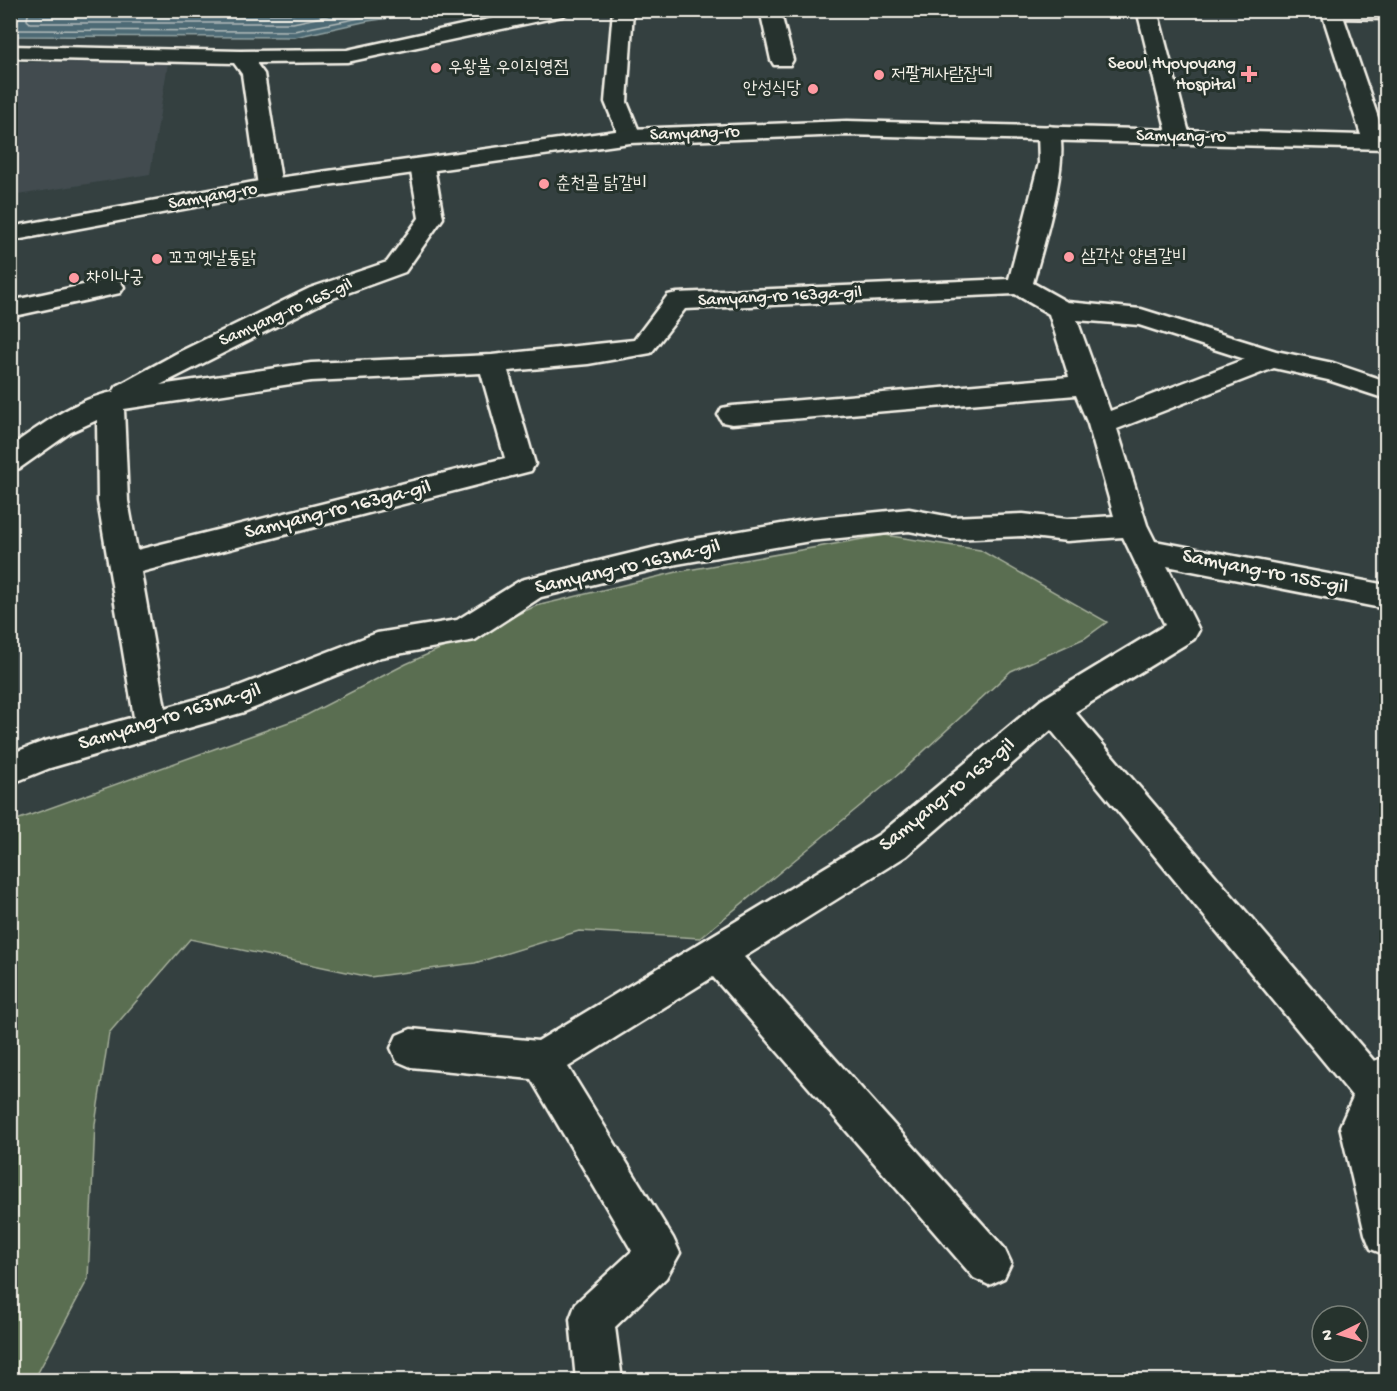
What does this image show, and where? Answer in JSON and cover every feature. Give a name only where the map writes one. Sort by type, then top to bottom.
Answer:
[{"type":"street","points":[[10,52],[240,57],[347,56],[562,10]]},
{"type":"street","points":[[623,10],[616,102],[630,136]]},
{"type":"street","points":[[770,10],[782,60]]},
{"type":"street","points":[[1147,10],[1179,137]]},
{"type":"street","points":[[1381,142],[1331,11],[1386,13]]},
{"type":"street","points":[[240,57],[253,74],[270,186]]},
{"type":"street","name":"Samyang-ro","points":[[10,234],[270,186],[630,136],[847,128],[1381,142]]},
{"type":"street","points":[[1049,133],[1051,163],[1020,286],[1060,310],[1141,317],[1272,359],[1333,372],[1386,390]]},
{"type":"street","name":"Samyang-ro 165-gil","points":[[10,461],[61,425],[110,402],[188,358],[319,294],[396,267],[431,218],[422,166]]},
{"type":"street","name":"Samyang-ro 163ga-gil","points":[[110,402],[311,372],[492,364],[642,347],[677,302],[1020,286]]},
{"type":"street","points":[[10,309],[111,287]]},
{"type":"street","name":"Samyang-ro 163-gil","points":[[542,1061],[893,845],[1053,709],[1183,630],[1138,537],[1102,424],[1085,385],[1060,310]]},
{"type":"street","points":[[1102,424],[1272,359]]},
{"type":"street","name":"Samyang-ro 163ga-gil","points":[[124,565],[521,464],[492,364]]},
{"type":"street","points":[[732,415],[1085,385]]},
{"type":"street","points":[[110,402],[113,501],[153,726]]},
{"type":"street","name":"Samyang-ro 163na-gil","points":[[10,770],[42,756],[232,703],[377,645],[464,631],[532,588],[677,553],[810,530],[909,520],[951,528],[1023,525],[1138,537]]},
{"type":"street","name":"Samyang-ro 155-gil","points":[[1138,537],[1386,597]]},
{"type":"street","points":[[1053,709],[1381,1085],[1360,1126],[1386,1234]]},
{"type":"street","points":[[716,952],[988,1263]]},
{"type":"street","points":[[411,1048],[542,1061],[658,1252],[651,1263],[592,1319],[599,1380]]},
{"type":"shaded area","points":[[11,62],[168,63],[150,174],[11,196]]},
{"type":"green space","points":[[885,535],[980,550],[1107,622],[1085,638],[1011,671],[900,773],[700,938],[579,931],[475,963],[370,977],[190,939],[109,1033],[95,1124],[88,1279],[34,1380],[11,1380],[11,822],[303,717],[406,664],[536,606],[677,572]]},
{"type":"water","points":[[285,10],[440,11],[368,21],[295,37],[11,36],[11,14],[260,13]]},
{"type":"place","name":"우왕불 우이직영점","points":[[436,68]]},
{"type":"place","name":"Seoul Hyoyoyang Hospital","points":[[1249,74]]},
{"type":"place","name":"저팔계사람잡네","points":[[879,75]]},
{"type":"place","name":"안성식당","points":[[813,89]]},
{"type":"place","name":"춘천골 닭갈비","points":[[544,184]]},
{"type":"place","name":"삼각산 양념갈비","points":[[1069,257]]},
{"type":"place","name":"꼬꼬옛날통닭","points":[[157,259]]},
{"type":"place","name":"차이나궁","points":[[74,278]]}]
